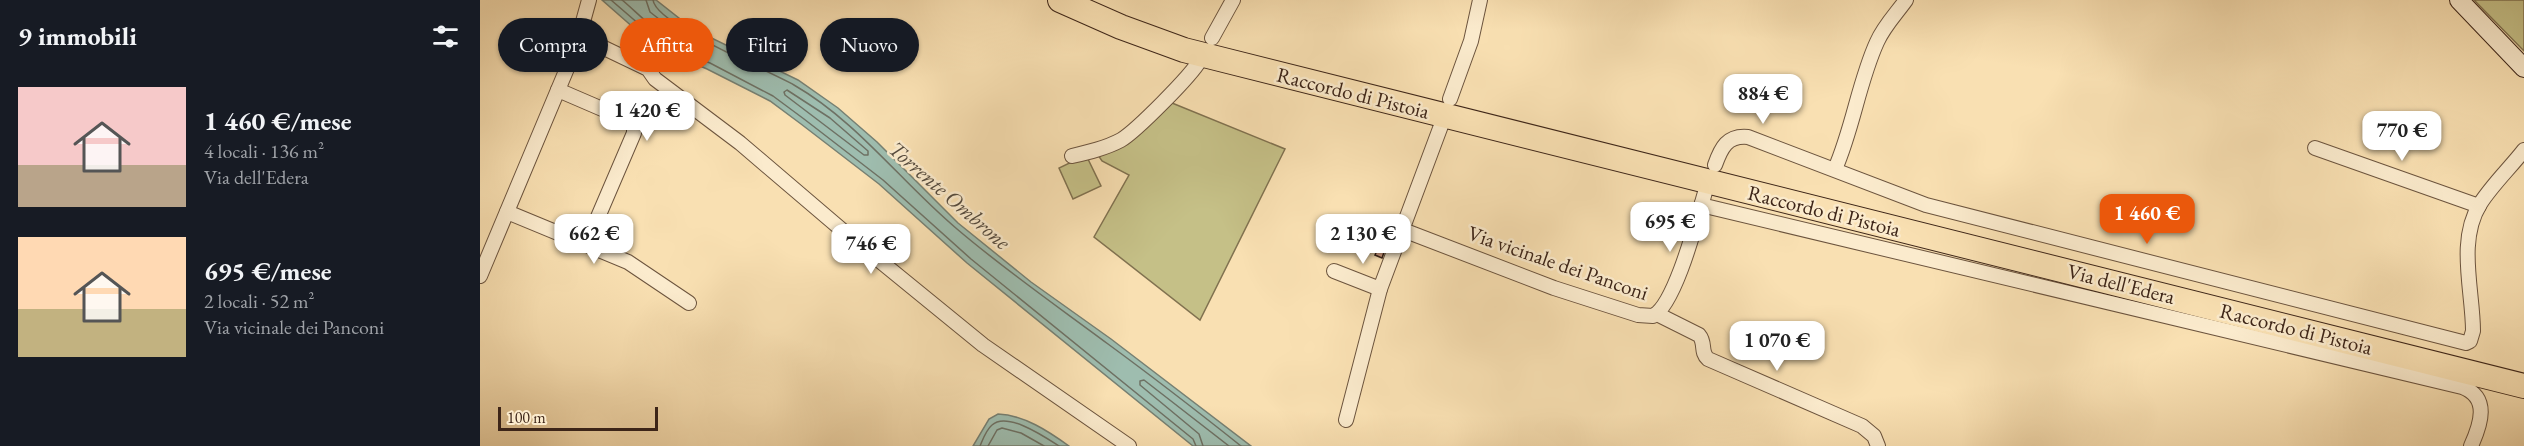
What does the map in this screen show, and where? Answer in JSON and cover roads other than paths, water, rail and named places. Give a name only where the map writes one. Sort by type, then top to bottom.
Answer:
[{"type":"highway","name":"Raccordo di Pistoia","points":[[1060,0],[1121,27],[1184,50],[2524,386]]},
{"type":"highway","name":"Raccordo di Pistoia","points":[[1086,0],[1190,39],[2524,374]]},
{"type":"street","points":[[584,18],[589,0]]},
{"type":"street","points":[[1212,38],[1233,0]]},
{"type":"street","points":[[1450,99],[1471,41],[1480,0]]},
{"type":"street","points":[[1715,165],[1726,142],[1743,136],[1835,169],[1847,138],[1875,46],[1906,0]]},
{"type":"street","points":[[2459,0],[2524,68]]},
{"type":"street","points":[[608,50],[648,69],[656,79],[740,143],[965,330],[1129,446]]},
{"type":"street","points":[[1072,156],[1107,146],[1128,135],[1190,74],[1200,60]]},
{"type":"street","points":[[480,276],[566,72]]},
{"type":"street","points":[[558,90],[630,121],[634,126],[634,133],[586,245]]},
{"type":"street","points":[[1346,420],[1380,289],[1442,123]]},
{"type":"street","points":[[2315,148],[2479,206],[2524,150]]},
{"type":"street","name":"Via dell'Edera","points":[[1835,169],[1926,205],[2460,343],[2470,341],[2473,326],[2468,244],[2479,206]]},
{"type":"street","name":"Via vicinale dei Panconi","points":[[1403,230],[1578,296],[1638,315],[1649,316],[1657,314],[1665,303],[1683,262],[1706,189]]},
{"type":"street","name":"Via dell'Edera","points":[[1701,205],[2462,387],[2476,395],[2481,406],[2480,421],[2471,446]]},
{"type":"street","points":[[507,212],[638,268],[689,303]]},
{"type":"street","points":[[1334,271],[1380,289]]},
{"type":"street","points":[[1657,314],[1700,335],[1703,340],[1704,353],[1708,359],[1862,426],[1874,436],[1878,446]]},
{"type":"water","points":[[602,0],[656,0],[679,18],[622,18]]},
{"type":"water","points":[[714,39],[726,45],[726,72],[782,72],[798,80],[838,108],[877,142],[958,223],[1031,282],[1111,339],[1251,446],[1193,446],[967,263],[879,184],[770,101],[713,72]]},
{"type":"water","points":[[998,414],[1026,421],[1069,446],[973,446],[989,419]]},
{"type":"water label","name":"Torrente Ombrone","points":[[950,195]]}]
